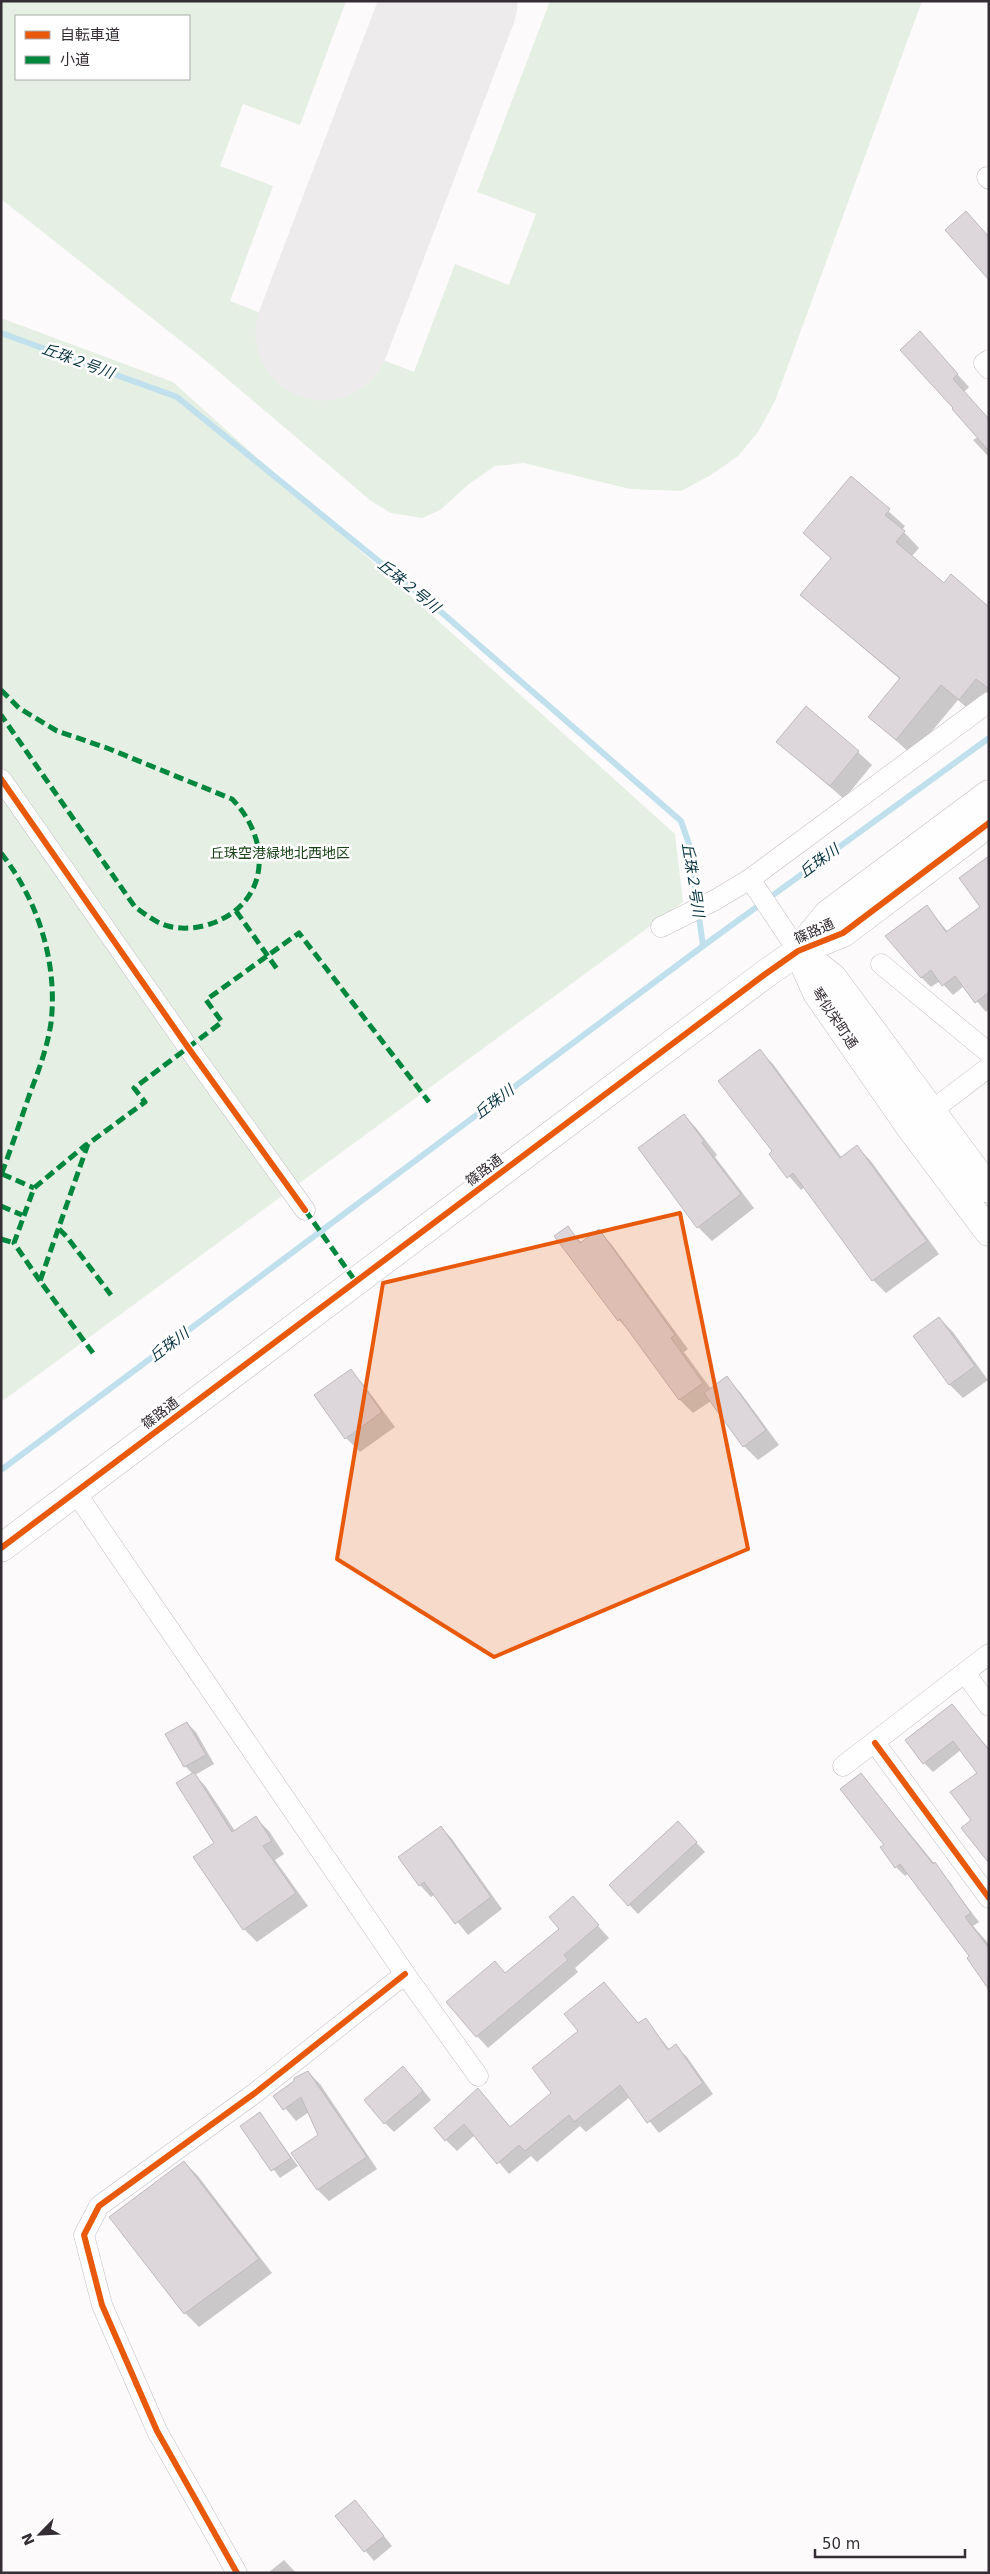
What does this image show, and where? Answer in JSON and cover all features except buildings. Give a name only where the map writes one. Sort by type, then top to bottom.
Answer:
[{"type":"street","points":[[989,360],[984,363],[989,369]]},
{"type":"street","points":[[661,927],[753,883],[989,702]]},
{"type":"street","points":[[1,779],[187,1046],[305,1210]]},
{"type":"street","name":"篠路通","points":[[1,1548],[798,951],[828,914],[987,806]]},
{"type":"street","points":[[753,883],[798,951]]},
{"type":"street","name":"琴似栄町通","points":[[798,951],[816,993],[921,1119],[989,1189]]},
{"type":"street","points":[[881,964],[989,1053]]},
{"type":"street","points":[[921,1119],[989,1067]]},
{"type":"street","name":"琴似栄町通","points":[[921,1119],[989,1232]]},
{"type":"street","points":[[76,1493],[405,1974],[478,2076]]},
{"type":"street","points":[[843,1766],[989,1654]]},
{"type":"street","points":[[965,1673],[989,1706]]},
{"type":"street","points":[[875,1743],[989,1898]]},
{"type":"street","points":[[237,2573],[157,2431],[102,2305],[84,2235],[99,2206],[255,2093],[405,1974]]},
{"type":"highlighted area","points":[[680,1213],[748,1549],[494,1657],[337,1559],[383,1283]]},
{"type":"green space","points":[[1,1],[346,1],[300,125],[243,104],[220,166],[273,186],[230,301],[414,372],[455,264],[509,285],[536,214],[477,192],[550,1],[922,1],[775,401],[758,432],[738,456],[711,475],[681,491],[630,489],[524,463],[495,466],[469,484],[440,510],[422,518],[391,513],[371,501],[205,360],[1,199]]},
{"type":"green space","name":"丘珠空港緑地北西地区","points":[[1,318],[173,382],[675,834],[683,902],[1,1402]]},
{"type":"waterway","name":"丘珠２号川","points":[[1,333],[177,397],[440,611],[681,821],[689,844],[703,946]]},
{"type":"waterway","name":"丘珠川","points":[[1,1470],[703,946],[989,738]]},
{"type":"runway","points":[[323,333],[450,1]]},
{"type":"marked path","points":[[1,690],[19,708],[57,731],[107,748],[232,799],[245,815],[254,832],[258,850],[259,868],[255,885],[246,900],[232,913],[213,923],[191,928],[164,925],[135,907],[1,715]]},
{"type":"marked path","points":[[1,853],[14,871],[35,912],[48,955],[52,1000],[51,1023],[45,1051],[1,1175]]},
{"type":"marked path","points":[[236,911],[277,969]]},
{"type":"marked path","points":[[93,1353],[40,1281],[88,1144],[145,1102],[134,1088],[222,1022],[206,1000],[299,933],[429,1102]]},
{"type":"marked path","points":[[40,1281],[14,1243],[34,1188],[87,1144]]},
{"type":"marked path","points":[[2,1174],[34,1188]]},
{"type":"marked path","points":[[1,1206],[22,1215]]},
{"type":"marked path","points":[[305,1210],[356,1282]]},
{"type":"marked path","points":[[59,1229],[111,1295]]},
{"type":"marked path","points":[[1,1239],[14,1243]]},
{"type":"cycle path","points":[[1,779],[187,1046],[305,1210]]},
{"type":"cycle path","points":[[1,1548],[764,975],[798,951],[843,933],[989,823]]},
{"type":"cycle path","points":[[875,1743],[989,1898]]},
{"type":"cycle path","points":[[237,2573],[157,2431],[102,2305],[84,2235],[99,2206],[255,2093],[405,1974]]}]
